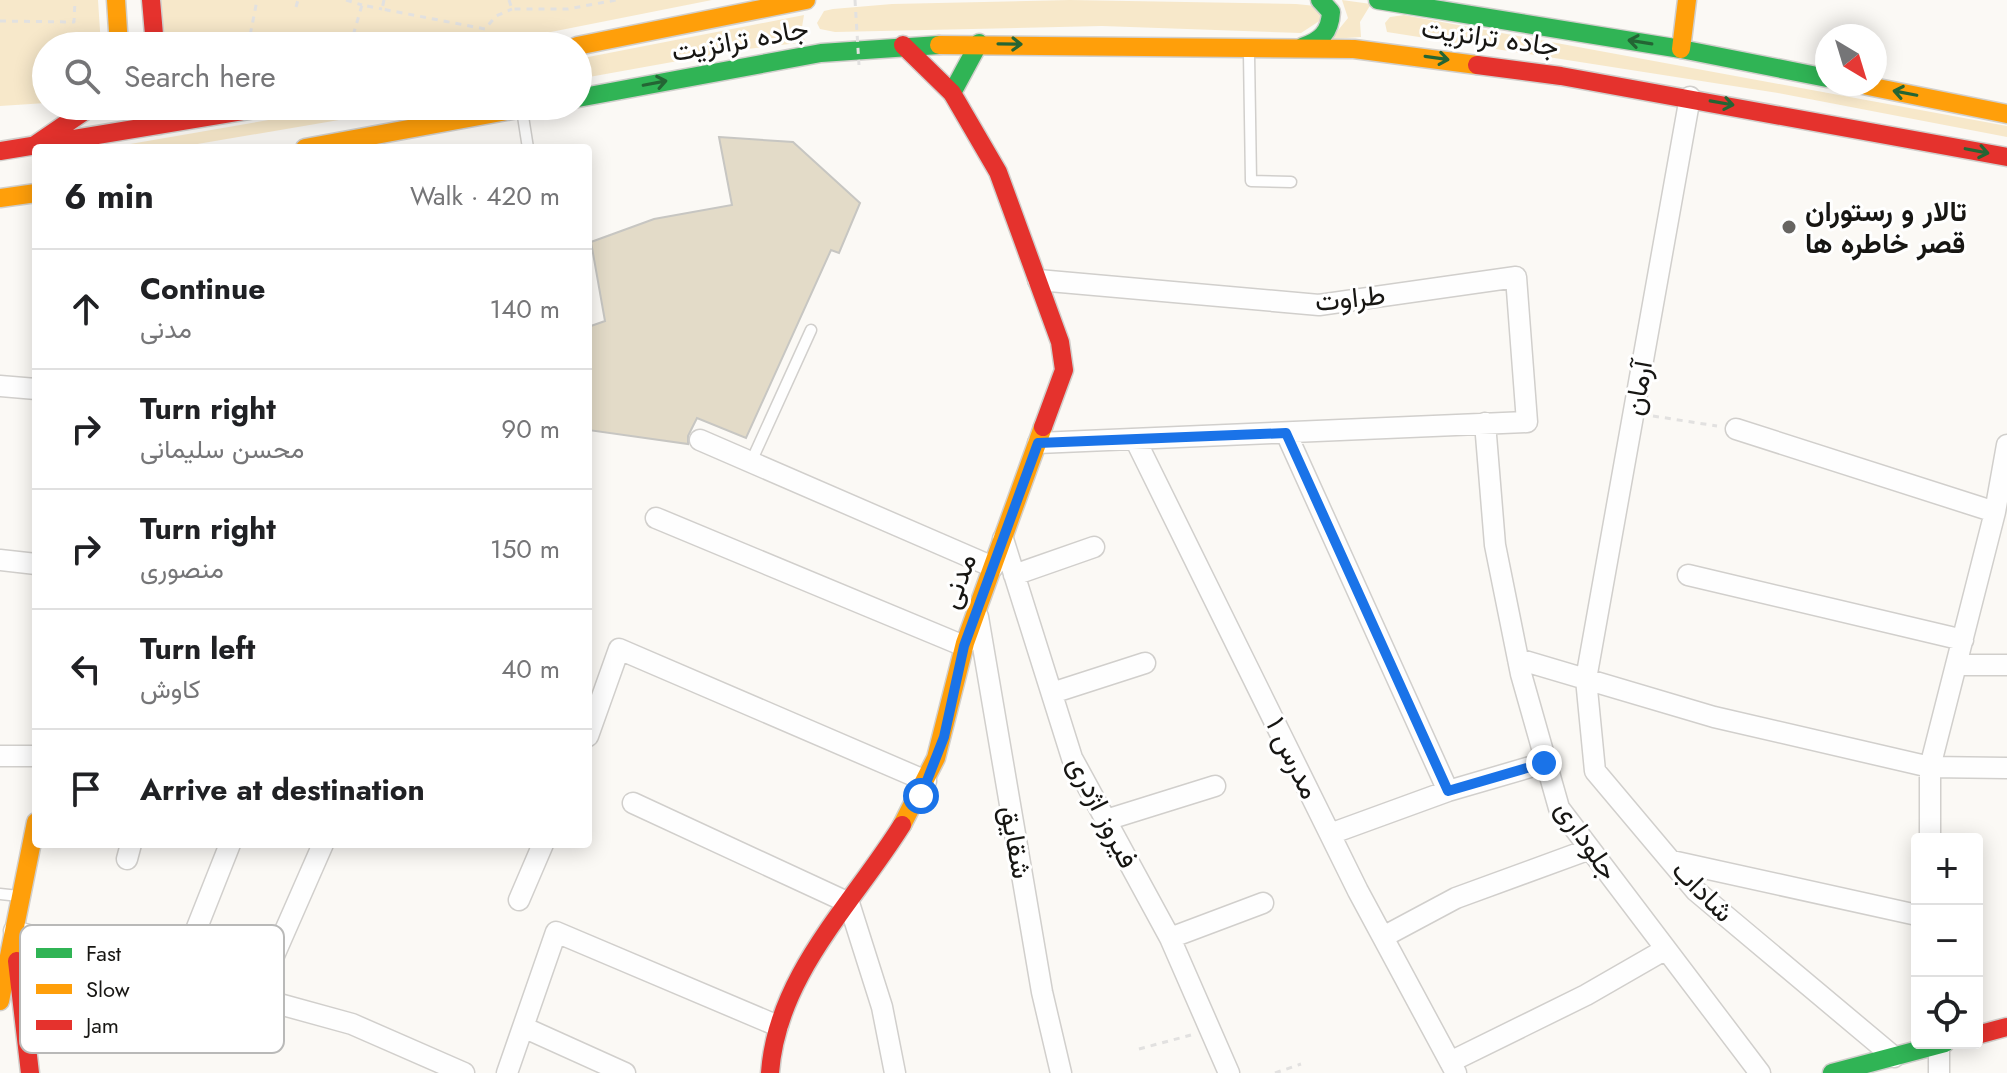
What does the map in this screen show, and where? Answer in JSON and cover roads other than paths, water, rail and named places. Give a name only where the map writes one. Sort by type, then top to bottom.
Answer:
[{"type":"main road","points":[[116,0],[118,32]]},
{"type":"main road","points":[[139,0],[142,32]]},
{"type":"main road","points":[[151,0],[154,32]]},
{"type":"main road","points":[[1302,47],[1318,43],[1328,31],[1331,12],[1320,0]]},
{"type":"main road","points":[[1380,0],[1366,22],[1366,38],[1384,50]]},
{"type":"main road","name":"جاده ترانزیت","points":[[1380,0],[1681,49],[1815,76]]},
{"type":"main road","points":[[1681,49],[1687,0]]},
{"type":"main road","name":"جاده ترانزیت","points":[[592,43],[811,4]]},
{"type":"main road","points":[[952,93],[979,43]]},
{"type":"main road","name":"جاده ترانزیت","points":[[592,95],[820,46],[979,43],[1384,50],[1690,97],[2007,157]]},
{"type":"main road","name":"مدنی","points":[[770,1073],[778,1026],[794,984],[817,943],[849,903],[921,796],[944,737],[964,646],[1064,370],[1060,342],[998,172],[952,93],[903,45]]},
{"type":"main road","points":[[1887,90],[2007,114]]},
{"type":"main road","points":[[36,144],[72,120]]},
{"type":"main road","points":[[50,144],[192,120]]},
{"type":"main road","points":[[327,144],[457,120]]},
{"type":"main road","points":[[0,151],[32,147]]},
{"type":"main road","points":[[0,198],[32,194]]},
{"type":"main road","points":[[0,1001],[32,842]]},
{"type":"main road","points":[[14,931],[20,984]]},
{"type":"main road","points":[[1983,1033],[2007,1027]]},
{"type":"main road","points":[[1832,1073],[1923,1049]]},
{"type":"main road","points":[[28,1053],[30,1073]]},
{"type":"street","name":"آرمان","points":[[1586,679],[1690,97]]},
{"type":"street","name":"طراوت","points":[[1038,280],[1319,305],[1516,277],[1527,422],[1485,423]]},
{"type":"street","points":[[0,386],[32,389]]},
{"type":"street","points":[[1038,443],[1485,423]]},
{"type":"street","name":"جلوداری","points":[[1485,423],[1495,545],[1518,659],[1544,763],[1559,808],[1760,1073]]},
{"type":"street","points":[[1736,429],[1995,512]]},
{"type":"street","points":[[1286,433],[1448,791]]},
{"type":"street","points":[[700,440],[993,567]]},
{"type":"street","name":"مدرس ۱","points":[[1136,441],[1330,834],[1453,1068]]},
{"type":"street","points":[[1930,833],[1930,767],[1995,512],[2007,445]]},
{"type":"street","points":[[656,518],[964,646]]},
{"type":"street","name":"فیروز اژدری","points":[[1003,539],[1072,758],[1170,938],[1229,1073]]},
{"type":"street","points":[[1014,575],[1094,547]]},
{"type":"street","points":[[0,560],[32,564]]},
{"type":"street","points":[[1688,575],[1963,640]]},
{"type":"street","name":"شقایق","points":[[977,611],[1042,992],[1061,1073]]},
{"type":"street","points":[[592,724],[619,649],[926,781]]},
{"type":"street","points":[[1518,659],[1714,717],[1930,767],[2007,768]]},
{"type":"street","points":[[1052,693],[1145,663]]},
{"type":"street","points":[[1956,665],[2007,665]]},
{"type":"street","name":"شاداب","points":[[1586,679],[1595,771],[1696,891],[1894,1057]]},
{"type":"street","points":[[0,756],[32,756]]},
{"type":"street","points":[[1330,834],[1448,791],[1544,763]]},
{"type":"street","points":[[1106,820],[1215,786]]},
{"type":"street","points":[[633,803],[849,903],[882,1007],[895,1073]]},
{"type":"street","points":[[198,925],[228,848]]},
{"type":"street","points":[[284,933],[321,848]]},
{"type":"street","points":[[519,900],[541,848]]},
{"type":"street","points":[[1383,937],[1456,898],[1590,849]]},
{"type":"street","points":[[1672,861],[1911,914]]},
{"type":"street","points":[[1170,938],[1263,903]]},
{"type":"street","points":[[14,931],[20,933]]},
{"type":"street","points":[[507,1073],[556,932],[778,1026]]},
{"type":"street","points":[[1453,1068],[1666,949]]},
{"type":"street","points":[[284,1006],[352,1024],[464,1073]]},
{"type":"street","points":[[523,1027],[625,1073]]},
{"type":"street","points":[[1939,1073],[1941,1049]]},
{"type":"lane","points":[[1249,48],[1251,181],[1291,182]]},
{"type":"lane","points":[[528,120],[528,144]]},
{"type":"lane","points":[[751,462],[811,330]]},
{"type":"lane","points":[[0,894],[21,896]]},
{"type":"tunnel","points":[[147,120],[148,144]]},
{"type":"place","name":"تالار و رستوران قصر خاطره ها","points":[[1789,227]]}]
